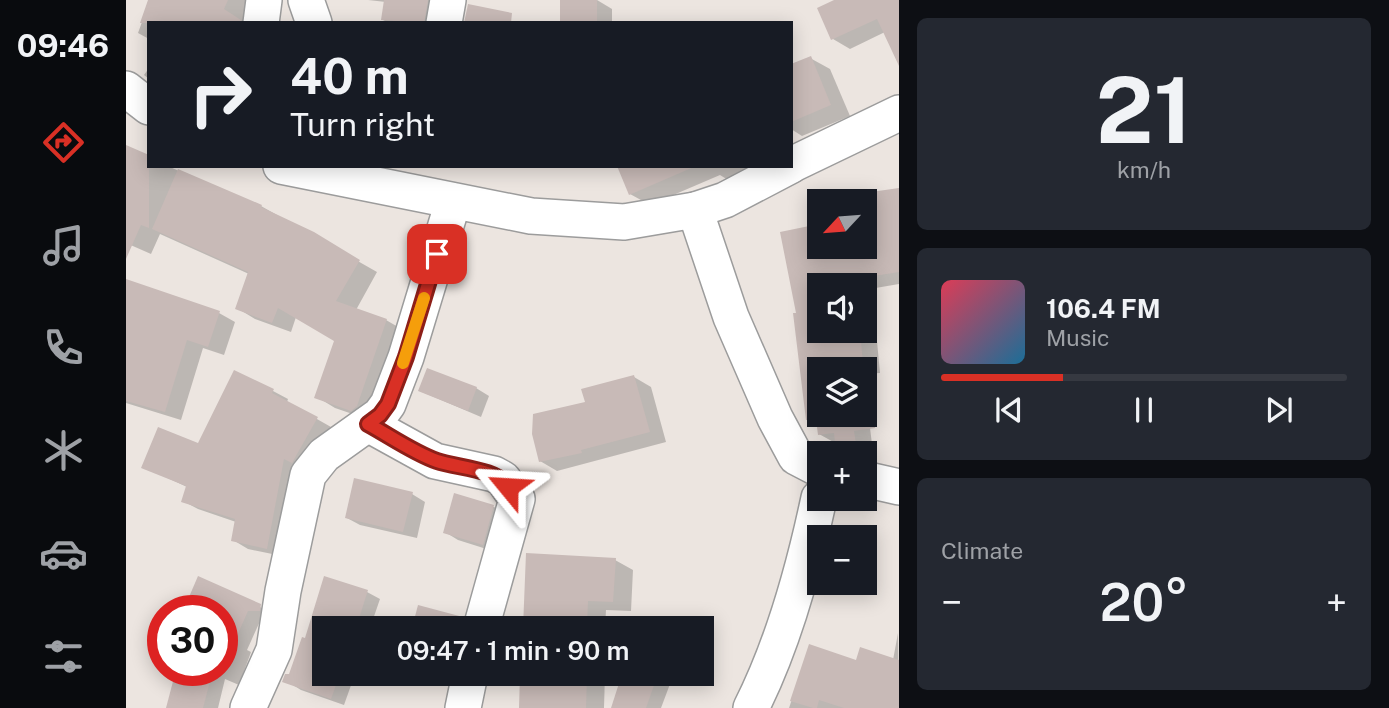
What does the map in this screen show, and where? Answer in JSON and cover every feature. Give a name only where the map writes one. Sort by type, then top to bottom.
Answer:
[{"type":"street","points":[[261,21],[264,0]]},
{"type":"street","points":[[306,0],[313,21]]},
{"type":"street","points":[[444,21],[448,0]]},
{"type":"street","points":[[126,89],[147,105]]},
{"type":"street","points":[[793,165],[899,113]]},
{"type":"street","points":[[302,168],[333,171],[453,202],[531,216],[624,222],[695,210],[725,200],[786,168]]},
{"type":"street","points":[[248,708],[274,650],[283,590],[308,475],[324,456],[380,415],[388,404],[402,368],[453,202]]},
{"type":"street","points":[[695,210],[731,317],[775,418],[796,457],[807,463]]},
{"type":"street","points":[[368,424],[435,461],[494,474],[503,479],[517,499],[484,616]]},
{"type":"street","points":[[751,708],[764,684],[798,586],[816,511]]},
{"type":"street","points":[[463,708],[468,686]]},
{"type":"building","points":[[148,0],[228,0],[224,9],[241,20],[147,21],[140,23]]},
{"type":"building","points":[[384,0],[428,0],[424,21],[381,20]]},
{"type":"building","points":[[560,0],[597,0],[597,21],[560,21]]},
{"type":"building","points":[[834,0],[899,0],[899,66],[877,19],[831,40],[817,8]]},
{"type":"building","points":[[468,4],[512,13],[511,21],[464,21]]},
{"type":"building","points":[[811,56],[831,105],[793,121],[793,63]]},
{"type":"building","points":[[126,145],[147,154],[149,228],[141,225],[126,259]]},
{"type":"building","points":[[618,168],[691,168],[629,195]]},
{"type":"building","points":[[178,169],[262,205],[261,207],[314,232],[360,260],[336,301],[387,319],[357,406],[351,411],[314,398],[334,341],[278,308],[272,323],[235,309],[248,272],[152,229]]},
{"type":"building","points":[[899,188],[899,272],[877,276],[877,273],[807,273],[807,343],[861,343],[862,357],[807,357],[806,420],[793,313],[796,313],[780,232],[807,226],[807,259],[877,259],[877,191]]},
{"type":"building","points":[[126,279],[220,311],[208,347],[187,340],[165,412],[126,401]]},
{"type":"building","points":[[427,368],[477,387],[468,411],[418,391]]},
{"type":"building","points":[[234,370],[274,389],[272,393],[318,417],[292,463],[284,459],[267,549],[231,541],[235,519],[181,502],[186,486],[141,468],[158,427],[198,443]]},
{"type":"building","points":[[634,375],[650,432],[581,450],[582,453],[539,462],[532,434],[533,414],[585,402],[581,389]]},
{"type":"building","points":[[817,427],[875,427],[854,431],[856,441],[835,441],[834,433],[818,435]]},
{"type":"building","points":[[354,478],[413,492],[403,532],[345,518]]},
{"type":"building","points":[[454,493],[494,505],[483,545],[443,533]]},
{"type":"building","points":[[526,553],[616,558],[613,602],[588,601],[587,616],[523,616]]},
{"type":"building","points":[[198,576],[261,604],[260,611],[248,611],[238,634],[238,595],[190,595]]},
{"type":"building","points":[[324,576],[368,590],[360,616],[312,616],[312,686],[336,686],[331,699],[282,682],[285,674],[289,674],[302,637],[305,638]]},
{"type":"building","points":[[418,605],[459,616],[415,616]]},
{"type":"building","points":[[809,644],[856,660],[860,647],[899,660],[899,708],[844,708],[819,700],[817,708],[813,708],[790,701]]},
{"type":"building","points":[[172,686],[209,686],[203,708],[166,708]]},
{"type":"building","points":[[520,686],[587,686],[586,708],[519,708]]},
{"type":"building","points":[[618,686],[654,686],[646,708],[611,708]]},
{"type":"slow traffic","points":[[403,363],[424,298]]},
{"type":"route","points":[[437,254],[406,357],[388,404],[380,415],[368,424],[435,461],[494,474],[503,479],[508,487]]}]
